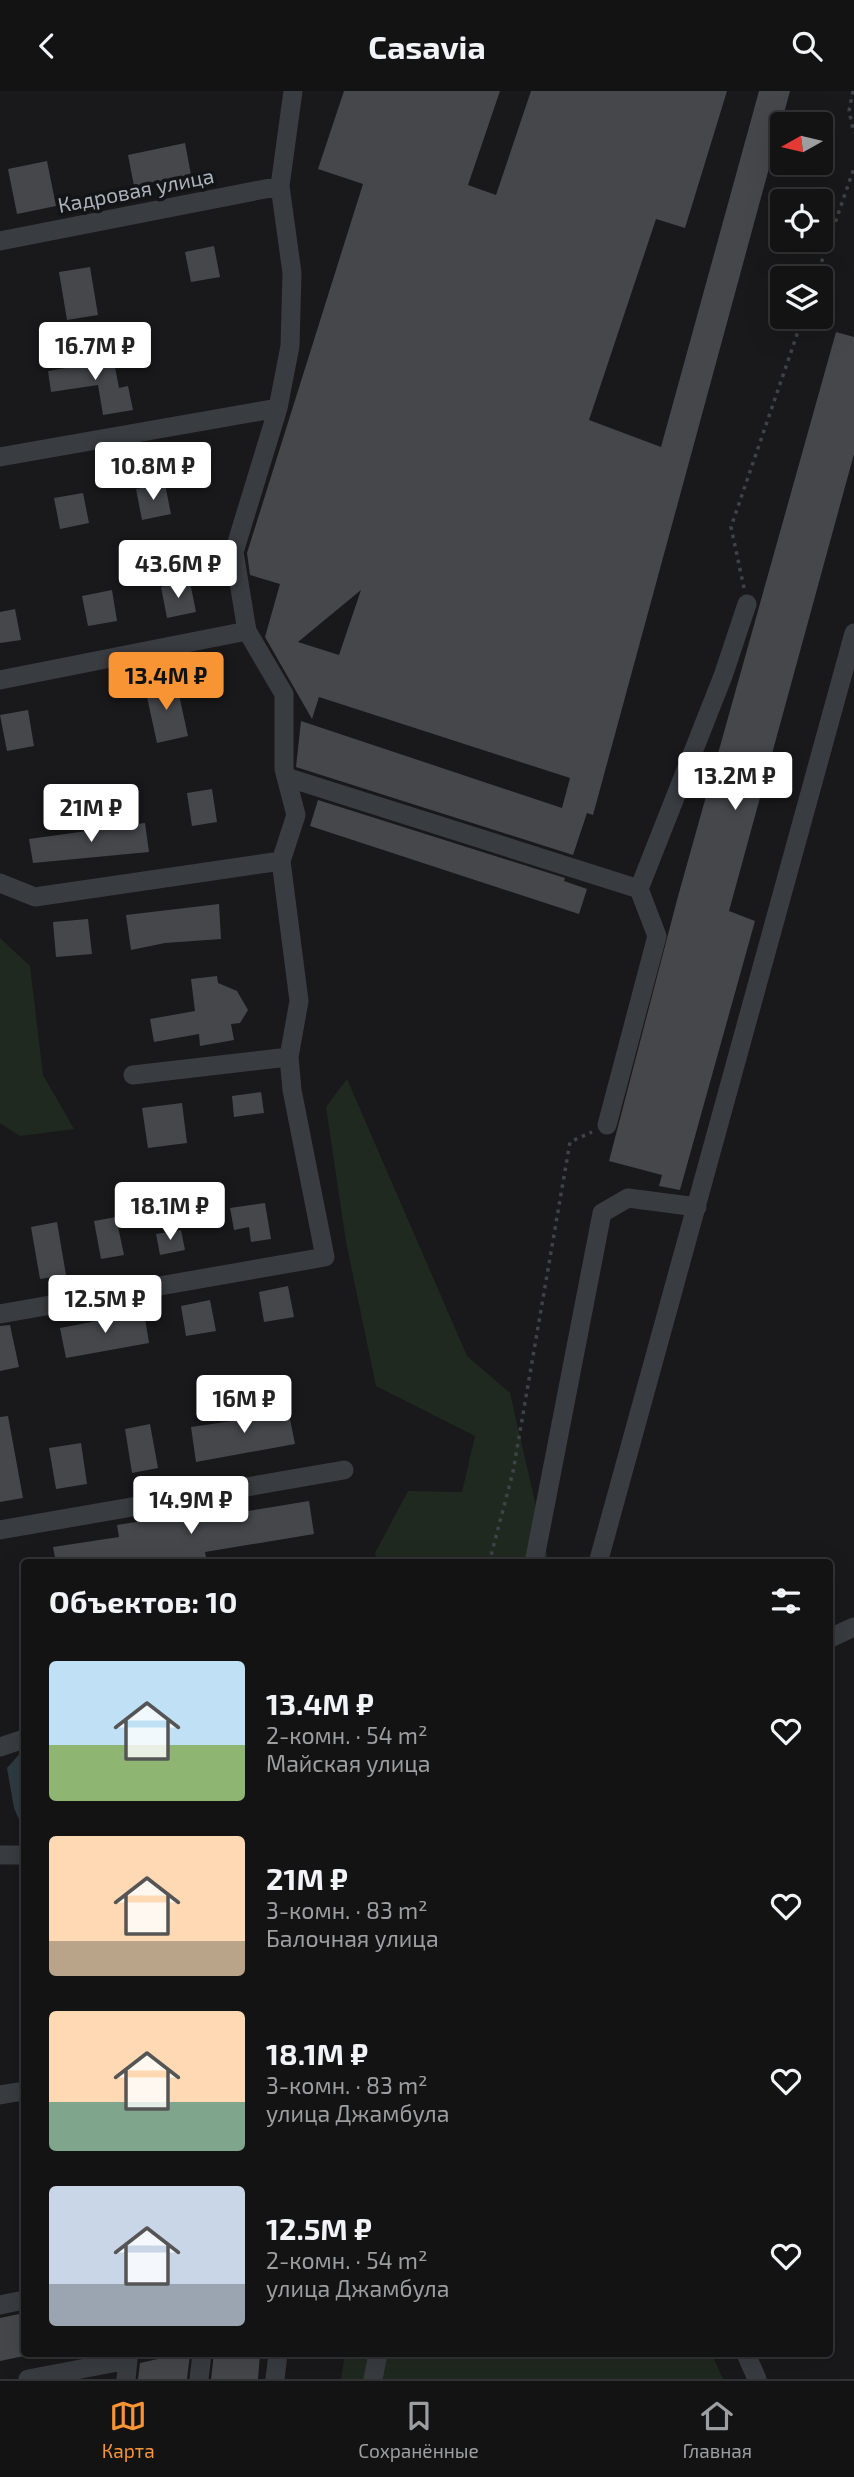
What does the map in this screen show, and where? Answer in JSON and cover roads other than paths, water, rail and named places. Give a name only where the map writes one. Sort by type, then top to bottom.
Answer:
[{"type":"street","points":[[0,1314],[325,1257],[292,1090],[289,1057],[299,1000],[281,861],[296,815],[286,777],[284,694],[247,631],[234,552],[278,408],[290,346],[292,273],[280,187],[293,91]]},
{"type":"street","name":"Кадровая улица","points":[[0,240],[280,187]]},
{"type":"street","points":[[0,457],[278,408]]},
{"type":"street","points":[[607,1125],[657,936],[639,889],[723,676],[747,604]]},
{"type":"street","points":[[0,680],[247,631]]},
{"type":"street","points":[[599,1559],[854,633]]},
{"type":"street","points":[[286,777],[639,889]]},
{"type":"street","points":[[0,883],[35,897],[281,861]]},
{"type":"street","points":[[133,1075],[289,1057]]},
{"type":"street","points":[[535,1559],[603,1213],[628,1198],[697,1207]]},
{"type":"street","points":[[0,1530],[344,1470]]},
{"type":"street","points":[[833,1637],[854,1627]]},
{"type":"street","points":[[0,1747],[21,1740]]},
{"type":"street","points":[[0,1855],[21,1855]]},
{"type":"street","points":[[0,2095],[21,2092]]},
{"type":"street","points":[[0,2305],[21,2301]]},
{"type":"street","points":[[199,2379],[202,2357]]},
{"type":"street","points":[[275,2379],[278,2357]]},
{"type":"street","points":[[373,2379],[377,2357]]},
{"type":"street","points":[[748,2357],[757,2379]]},
{"type":"street","points":[[28,2379],[127,2364]]}]
